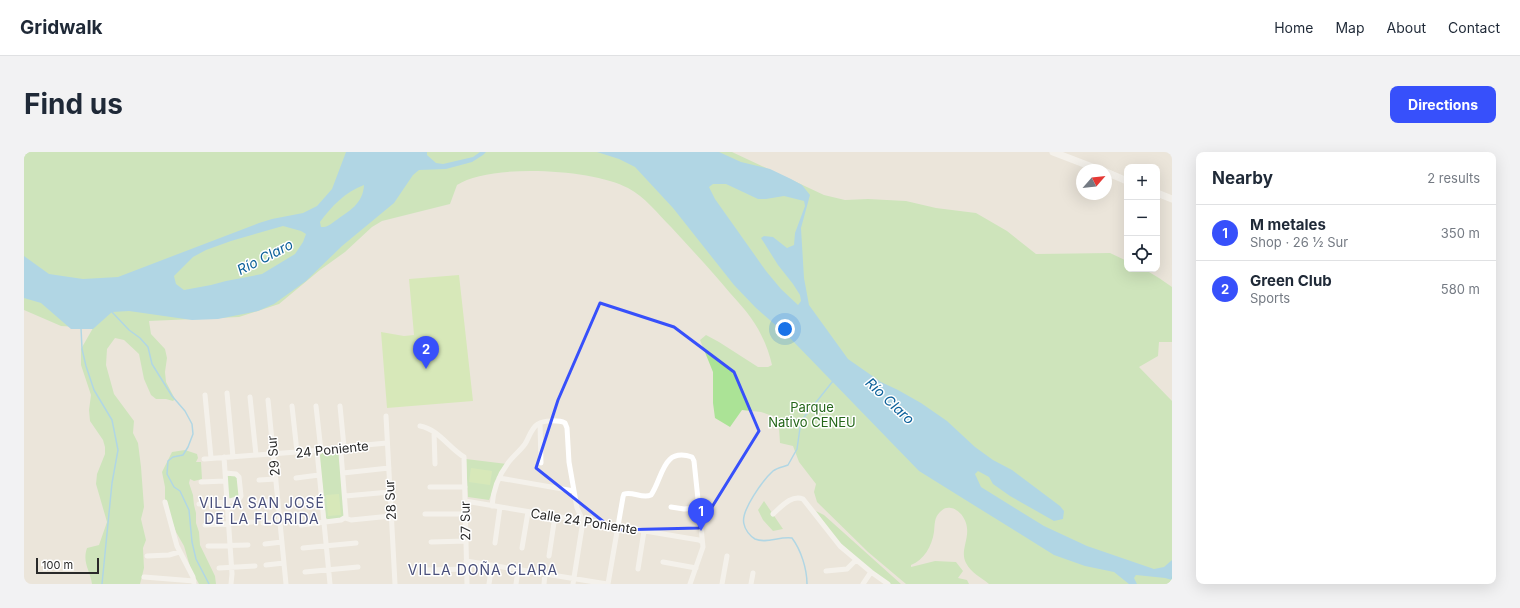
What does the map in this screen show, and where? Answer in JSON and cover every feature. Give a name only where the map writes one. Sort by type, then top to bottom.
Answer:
[{"type":"street","points":[[1053,152],[1084,164]]},
{"type":"street","points":[[1112,175],[1124,180]]},
{"type":"street","points":[[1160,194],[1172,199]]},
{"type":"street","points":[[227,393],[233,457]]},
{"type":"street","points":[[205,395],[211,458]]},
{"type":"street","points":[[250,397],[256,455]]},
{"type":"street","name":"29 Sur","points":[[268,400],[286,584]]},
{"type":"street","points":[[292,406],[297,452]]},
{"type":"street","points":[[316,406],[319,475],[330,584]]},
{"type":"street","points":[[340,406],[342,473],[347,514],[345,518]]},
{"type":"street","name":"28 Sur","points":[[386,416],[395,584]]},
{"type":"street","points":[[492,506],[494,491],[499,478],[508,462],[524,446],[538,424],[560,421],[567,425],[568,462],[577,508],[583,521],[573,581]]},
{"type":"street","points":[[538,424],[541,463]]},
{"type":"street","points":[[420,426],[427,427],[434,432],[435,464]]},
{"type":"street","name":"27 Sur","points":[[434,432],[464,457],[467,584]]},
{"type":"street","name":"24 Poniente","points":[[204,459],[342,449],[387,443]]},
{"type":"street","points":[[466,561],[545,574],[573,581],[605,584],[624,494],[629,493],[648,496],[653,492],[669,459],[675,455],[692,456],[695,466],[702,542],[704,548],[690,584]]},
{"type":"street","points":[[224,457],[231,584]]},
{"type":"street","points":[[342,473],[389,468]]},
{"type":"street","points":[[199,504],[238,500],[241,496],[238,476],[236,474],[225,473]]},
{"type":"street","points":[[296,478],[319,475]]},
{"type":"street","points":[[259,480],[276,478]]},
{"type":"street","points":[[499,478],[574,491]]},
{"type":"street","points":[[201,482],[225,480]]},
{"type":"street","points":[[430,487],[465,487]]},
{"type":"street","points":[[345,496],[390,492]]},
{"type":"street","points":[[773,514],[794,498],[799,497],[804,499],[837,544],[888,584]]},
{"type":"street","points":[[298,501],[321,499]]},
{"type":"street","points":[[261,502],[278,500]]},
{"type":"street","name":"Calle 24 Poniente","points":[[465,501],[702,542]]},
{"type":"street","points":[[164,502],[179,552],[194,583]]},
{"type":"street","points":[[495,543],[500,507]]},
{"type":"street","points":[[671,507],[684,509],[699,508]]},
{"type":"street","points":[[522,548],[528,512]]},
{"type":"street","points":[[425,514],[465,514]]},
{"type":"street","points":[[300,525],[342,520],[345,518],[351,520],[391,516]]},
{"type":"street","points":[[549,556],[555,516]]},
{"type":"street","points":[[263,523],[280,521]]},
{"type":"street","points":[[205,525],[252,522]]},
{"type":"street","points":[[638,569],[644,531]]},
{"type":"street","points":[[265,544],[282,542]]},
{"type":"street","points":[[431,542],[466,542]]},
{"type":"street","points":[[303,548],[356,543]]},
{"type":"street","points":[[208,546],[248,544]]},
{"type":"street","points":[[147,556],[169,556],[179,552]]},
{"type":"street","points":[[722,584],[727,556]]},
{"type":"street","points":[[826,571],[847,569],[856,560]]},
{"type":"street","points":[[663,562],[696,568]]},
{"type":"street","points":[[266,565],[284,564]]},
{"type":"street","points":[[489,584],[492,565]]},
{"type":"street","points":[[218,568],[255,566]]},
{"type":"street","points":[[305,572],[358,567]]},
{"type":"street","points":[[427,570],[467,569]]},
{"type":"street","points":[[516,584],[518,570]]},
{"type":"street","points":[[751,584],[753,572]]},
{"type":"street","points":[[863,584],[871,572]]},
{"type":"street","points":[[544,584],[545,574]]},
{"type":"street","points":[[144,577],[194,583]]},
{"type":"highlighted area","points":[[600,303],[674,327],[734,372],[759,431],[699,528],[614,530],[536,468],[558,400]]},
{"type":"green space","name":"Parque Nativo CENEU","points":[[24,152],[732,152],[824,195],[845,200],[868,199],[906,201],[936,208],[976,213],[1007,231],[1036,254],[1110,253],[1124,260],[1124,272],[1149,272],[1172,287],[1172,342],[1159,342],[1158,356],[1139,367],[1172,401],[1172,584],[989,584],[973,572],[966,563],[964,557],[967,534],[965,521],[959,512],[946,508],[938,514],[933,537],[927,552],[920,560],[911,565],[911,567],[935,561],[956,562],[963,571],[958,578],[967,580],[969,584],[906,584],[868,552],[817,502],[814,492],[816,484],[799,462],[793,446],[780,443],[779,428],[775,417],[761,412],[742,410],[730,427],[715,418],[713,403],[713,372],[700,340],[706,335],[758,367],[768,367],[772,365],[764,340],[755,323],[744,308],[646,201],[628,188],[591,176],[542,171],[516,171],[472,178],[457,185],[450,204],[382,221],[372,227],[345,252],[320,270],[279,304],[239,317],[149,321],[151,334],[165,349],[167,358],[165,372],[166,382],[175,399],[173,401],[156,399],[151,395],[144,379],[139,354],[124,340],[115,338],[107,349],[106,365],[114,394],[134,421],[133,433],[138,443],[141,467],[144,507],[141,519],[146,540],[143,548],[144,568],[140,584],[92,584],[85,558],[87,548],[99,545],[107,522],[96,484],[97,474],[105,454],[105,447],[103,440],[90,421],[89,410],[91,395],[81,365],[81,349],[93,328],[61,326],[24,310]]},
{"type":"green space","points":[[459,275],[473,401],[387,408],[381,332],[404,336],[414,335],[409,279]]},
{"type":"green space","points":[[185,450],[197,454],[198,458],[196,462],[201,462],[202,479],[194,481],[190,479],[189,483],[193,495],[200,545],[215,576],[216,584],[199,584],[191,570],[184,546],[176,532],[165,501],[165,487],[162,472],[172,452]]},
{"type":"green space","points":[[336,451],[339,454],[345,514],[342,518],[329,520],[326,518],[319,456],[322,453]]},
{"type":"green space","points":[[466,459],[507,464],[497,481],[489,500],[468,497]]},
{"type":"green space","points":[[471,468],[492,471],[490,485],[469,482]]},
{"type":"green space","points":[[226,476],[237,476],[240,496],[228,501]]},
{"type":"green space","points":[[339,494],[341,515],[328,516],[326,495]]},
{"type":"green space","points":[[764,501],[783,529],[773,531],[763,520],[758,510]]},
{"type":"green space","points":[[816,511],[824,515],[901,584],[890,584],[869,569],[836,539]]},
{"type":"water","points":[[346,152],[427,152],[427,155],[436,163],[443,164],[473,157],[480,152],[486,152],[472,162],[446,169],[419,170],[413,175],[394,203],[342,246],[306,281],[274,304],[258,311],[218,319],[192,320],[129,311],[112,312],[93,329],[71,329],[41,303],[24,298],[24,256],[49,274],[83,279],[118,277],[259,223],[303,213],[317,206],[332,189]],"holes":[[[364,185],[361,197],[354,206],[330,225],[321,227],[320,222],[334,205],[351,191]],[[283,226],[306,234],[303,242],[295,254],[262,274],[184,290],[176,284],[174,276],[193,257],[206,250],[231,241]]]},
{"type":"water","name":"Río Claro","points":[[597,152],[719,152],[741,162],[770,169],[802,185],[810,195],[801,228],[804,278],[809,305],[848,359],[881,382],[921,403],[947,421],[975,447],[993,460],[1012,470],[1060,506],[1064,511],[1063,519],[1054,521],[1010,496],[993,484],[989,477],[978,471],[975,474],[981,487],[1044,526],[1087,546],[1154,569],[1164,567],[1172,560],[1172,580],[1136,575],[1134,578],[1137,584],[1129,584],[1114,572],[1085,566],[1054,555],[919,471],[788,336],[756,308],[734,285],[673,208],[635,167],[619,159]],"holes":[[[713,184],[726,184],[758,199],[784,196],[804,201],[805,206],[795,233],[794,245],[787,248],[773,237],[764,236],[761,238],[778,265],[800,295],[801,301],[798,305],[781,289],[766,271],[715,199],[709,187]]]},
{"type":"waterway","points":[[112,312],[148,347],[152,364],[172,396],[185,411],[192,424],[193,434],[188,447],[183,455],[173,457],[168,461],[167,474],[174,487],[180,491],[189,510],[192,542],[196,559],[209,584]]},
{"type":"waterway","points":[[81,328],[82,349],[86,366],[94,390],[112,420],[118,450],[112,483],[102,584]]},
{"type":"waterway","points":[[807,584],[803,560],[792,538],[764,541],[755,539],[747,531],[744,524],[744,518],[749,504],[764,481],[773,471],[788,465],[797,449],[801,421],[833,381]]},
{"type":"place","name":"Green Club","points":[[426,369]]},
{"type":"place","name":"M metales","points":[[701,531]]},
{"type":"district","name":"VILLA SAN JOSÉ DE LA FLORIDA","points":[[262,512]]},
{"type":"district","name":"VILLA DOÑA CLARA","points":[[483,570]]}]
